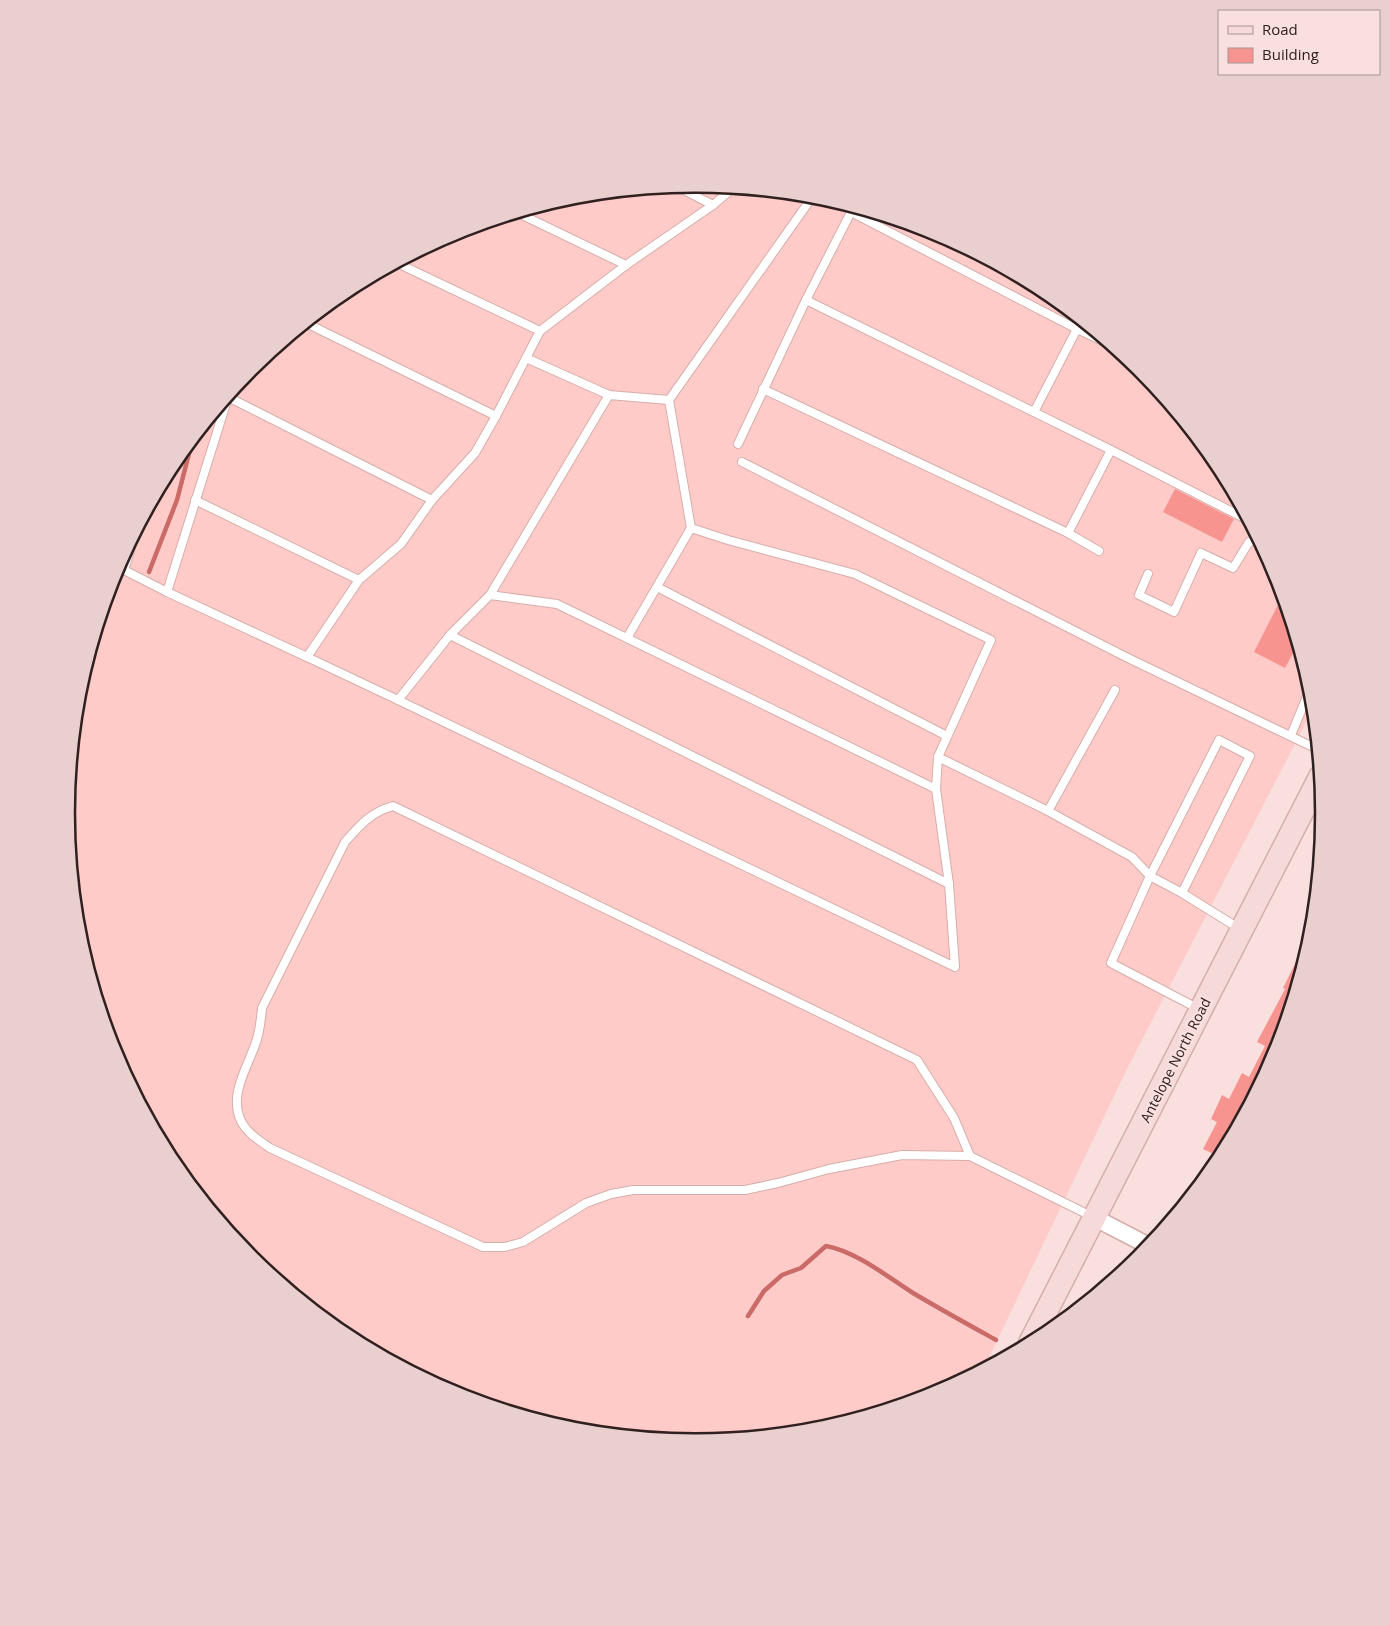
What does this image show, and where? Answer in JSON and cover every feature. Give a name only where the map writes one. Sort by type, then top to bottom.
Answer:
[{"type":"main road","name":"Antelope North Road","points":[[1036,1331],[1314,788]]},
{"type":"street","points":[[1095,1218],[1142,1242]]},
{"type":"lane","points":[[690,193],[712,204]]},
{"type":"lane","points":[[307,657],[359,580],[401,544],[432,500],[475,453],[540,331],[626,265],[725,194]]},
{"type":"lane","points":[[627,638],[691,528],[669,400],[807,203]]},
{"type":"lane","points":[[738,444],[806,300],[850,213]]},
{"type":"lane","points":[[526,217],[626,265]]},
{"type":"lane","points":[[866,217],[1088,334]]},
{"type":"lane","points":[[404,266],[540,331]]},
{"type":"lane","points":[[806,300],[1111,450],[1238,515]]},
{"type":"lane","points":[[312,326],[496,416]]},
{"type":"lane","points":[[1034,412],[1078,326]]},
{"type":"lane","points":[[526,358],[608,395],[669,400]]},
{"type":"lane","points":[[763,390],[1068,533],[1099,551]]},
{"type":"lane","points":[[398,700],[450,635],[490,595],[608,395]]},
{"type":"lane","points":[[234,399],[432,500]]},
{"type":"lane","points":[[167,592],[223,411]]},
{"type":"lane","points":[[1068,533],[1111,450]]},
{"type":"lane","points":[[742,462],[1128,658],[1311,745]]},
{"type":"lane","points":[[195,500],[359,580]]},
{"type":"lane","points":[[124,571],[398,700],[954,967],[949,884],[936,789],[938,757],[991,640],[855,574],[728,540],[691,528]]},
{"type":"lane","points":[[1148,574],[1139,595],[1174,612],[1201,553],[1233,568],[1249,542],[1252,541]]},
{"type":"lane","points":[[657,587],[947,736]]},
{"type":"lane","points":[[490,595],[557,604],[936,789]]},
{"type":"lane","points":[[450,635],[949,884]]},
{"type":"lane","points":[[1048,811],[1115,690]]},
{"type":"lane","points":[[1291,735],[1305,702]]},
{"type":"lane","points":[[1182,893],[1250,756],[1219,740],[1150,876],[1111,963],[1201,1010]]},
{"type":"lane","points":[[938,757],[1048,811],[1132,857],[1150,876],[1243,929]]},
{"type":"lane","points":[[970,1156],[954,1118],[917,1060],[393,806],[381,810],[363,822],[345,842],[262,1008],[257,1040],[240,1083],[237,1105],[241,1122],[252,1136],[270,1148],[483,1246],[505,1247],[523,1242],[586,1203],[612,1194],[633,1190],[744,1190],[829,1169],[902,1154],[970,1156],[1095,1218]]},
{"type":"shaded area","points":[[654,194],[736,194],[776,198],[855,214],[894,226],[932,240],[1005,276],[1039,297],[1104,347],[1161,404],[1211,469],[1232,503],[1268,576],[1294,653],[1308,719],[1126,1071],[988,1359],[932,1386],[855,1412],[776,1428],[736,1432],[654,1432],[614,1428],[535,1412],[458,1386],[385,1350],[351,1329],[286,1279],[229,1222],[203,1190],[179,1157],[139,1087],[122,1050],[96,973],[80,894],[76,854],[76,772],[80,732],[96,653],[108,614],[122,576],[158,503],[179,469],[229,404],[286,347],[318,321],[351,297],[421,257],[458,240],[535,214],[614,198]]},
{"type":"building","points":[[1175,489],[1234,519],[1222,542],[1163,512]]},
{"type":"building","points":[[1278,604],[1294,652],[1285,668],[1254,652]]},
{"type":"building","points":[[1297,960],[1282,1012],[1268,1050],[1232,1123],[1213,1154],[1203,1149],[1217,1122],[1211,1119],[1222,1095],[1229,1099],[1242,1073],[1249,1077],[1265,1046],[1257,1042],[1285,989],[1283,988]]},
{"type":"waterway","points":[[149,572],[177,500],[188,456]]},
{"type":"waterway","points":[[748,1316],[764,1291],[782,1275],[801,1268],[826,1246],[860,1259],[913,1293],[996,1340]]}]
